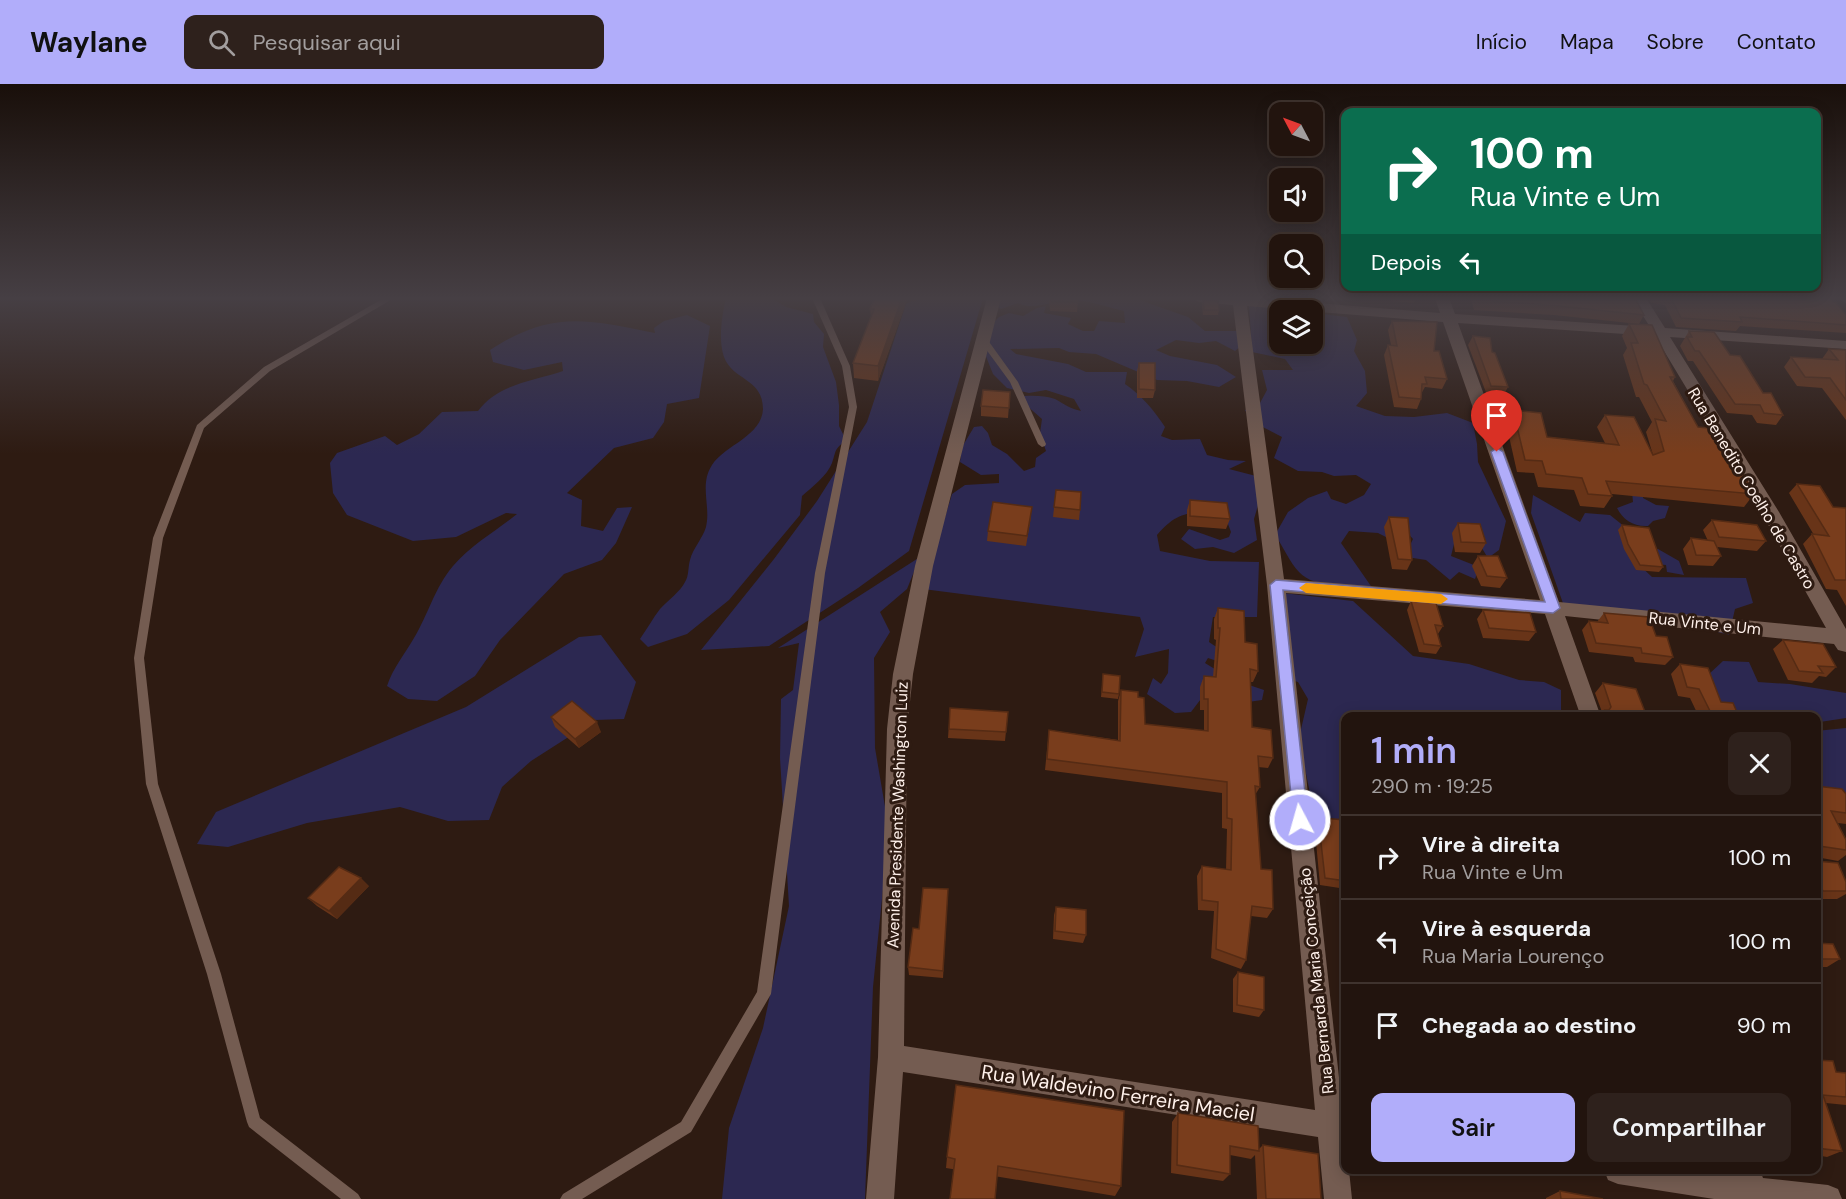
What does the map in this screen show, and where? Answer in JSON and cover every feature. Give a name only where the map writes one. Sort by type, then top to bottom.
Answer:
[{"type":"street","name":"Avenida Presidente Washington Luiz","points":[[880,1199],[891,1057],[896,741],[900,677],[914,607],[982,350]]},
{"type":"street","name":"Rua Bernarda Maria Conceição","points":[[1245,350],[1276,585],[1338,1127],[1338,1199]]},
{"type":"street","points":[[1460,350],[1589,712]]},
{"type":"street","name":"Rua Benedito Coelho de Castro","points":[[1670,350],[1770,512],[1844,640]]},
{"type":"street","name":"Rua Vinte e Um","points":[[1276,585],[1553,608],[1844,640]]},
{"type":"street","name":"Rua Waldevino Ferreira Maciel","points":[[891,1057],[1338,1127]]},
{"type":"street","points":[[1649,1174],[1828,1199]]},
{"type":"lane","points":[[300,350],[267,369],[200,427],[158,538],[140,658],[152,784],[213,974],[254,1122],[353,1199]]},
{"type":"lane","points":[[568,1199],[687,1128],[764,994],[820,573],[853,407],[846,366],[839,350]]},
{"type":"lane","points":[[991,350],[1014,382],[1042,444]]},
{"type":"shaded area","points":[[490,350],[706,350],[699,398],[667,404],[664,422],[653,438],[614,448],[567,493],[582,500],[581,526],[603,531],[617,508],[632,507],[616,543],[602,560],[564,574],[500,640],[475,676],[437,701],[408,699],[387,686],[419,629],[436,592],[453,566],[468,551],[517,514],[506,513],[456,537],[413,541],[347,515],[333,493],[330,463],[337,453],[385,436],[397,445],[419,434],[442,412],[478,411],[486,402],[506,389],[563,371],[562,362],[524,370],[493,362]]},
{"type":"shaded area","points":[[722,350],[824,350],[836,382],[839,426],[846,440],[836,450],[827,472],[802,496],[800,515],[729,600],[687,634],[648,647],[640,639],[660,609],[683,586],[691,556],[706,527],[708,473],[718,458],[750,433],[761,418],[762,399],[758,391],[728,365]]},
{"type":"shaded area","points":[[891,350],[968,350],[909,551],[858,588],[769,646],[701,650],[817,501],[867,422]]},
{"type":"shaded area","points":[[986,350],[1011,350],[1016,354],[1068,364],[1086,372],[1127,372],[1125,384],[1147,403],[1165,427],[1161,436],[1172,440],[1200,439],[1207,455],[1246,461],[1229,469],[1256,476],[1259,502],[1254,519],[1257,540],[1234,553],[1213,547],[1195,549],[1181,539],[1189,529],[1220,540],[1229,537],[1231,532],[1225,516],[1204,513],[1180,516],[1172,520],[1157,535],[1160,551],[1210,561],[1259,562],[1257,617],[1213,617],[1209,642],[1221,649],[1244,651],[1258,656],[1232,666],[1208,658],[1205,663],[1231,679],[1264,690],[1262,700],[1248,702],[1207,691],[1191,712],[1175,713],[1147,694],[1153,678],[1161,684],[1168,673],[1169,649],[1135,657],[1144,629],[1140,617],[923,589],[952,494],[965,485],[999,483],[999,474],[981,475],[960,462],[962,447],[974,427],[982,426],[988,433],[992,445],[1007,454],[1024,471],[1035,467],[1036,458],[1046,451],[1040,433],[1042,419],[1017,397],[1051,398],[1081,411],[1074,399],[1046,390],[1029,393],[1007,388],[993,374],[985,354]]},
{"type":"shaded area","points":[[1064,350],[1156,350],[1170,356],[1217,365],[1236,377],[1219,387],[1187,381],[1157,380],[1096,354]]},
{"type":"shaded area","points":[[1252,350],[1269,350],[1269,354],[1323,354],[1323,350],[1354,350],[1365,371],[1367,393],[1356,406],[1385,416],[1414,417],[1447,413],[1473,423],[1478,462],[1506,521],[1499,550],[1488,558],[1475,537],[1456,536],[1451,556],[1479,567],[1475,579],[1459,572],[1450,580],[1426,560],[1413,558],[1399,568],[1413,539],[1405,530],[1390,539],[1378,533],[1349,531],[1341,543],[1373,589],[1314,582],[1299,572],[1275,535],[1288,512],[1308,498],[1327,491],[1331,499],[1346,504],[1364,495],[1371,484],[1356,475],[1334,476],[1322,472],[1298,471],[1274,458],[1282,437],[1251,421],[1245,410],[1260,403],[1267,390],[1262,370],[1293,370],[1285,359],[1252,352]]},
{"type":"shaded area","points":[[1632,492],[1643,492],[1643,498],[1656,505],[1669,506],[1665,518],[1653,521],[1648,526],[1634,524],[1622,516],[1617,508],[1633,502]]},
{"type":"shaded area","points":[[1533,495],[1580,522],[1585,513],[1610,515],[1625,527],[1645,551],[1658,549],[1679,561],[1684,575],[1667,572],[1666,565],[1636,562],[1652,577],[1746,578],[1753,603],[1735,609],[1729,635],[1706,629],[1564,606],[1531,513]]},
{"type":"shaded area","points":[[920,557],[907,589],[880,612],[890,632],[874,658],[875,748],[889,830],[873,987],[865,1199],[722,1199],[729,1128],[763,1028],[789,906],[780,758],[781,699],[793,690],[799,643],[778,648]]},
{"type":"shaded area","points":[[1283,593],[1353,601],[1413,656],[1469,664],[1519,680],[1544,682],[1561,690],[1561,712],[1341,712],[1341,836],[1316,824],[1299,738],[1308,699],[1298,682],[1281,677]]},
{"type":"shaded area","points":[[601,635],[636,682],[624,719],[595,720],[531,761],[502,787],[489,820],[448,821],[400,807],[307,823],[228,847],[197,844],[216,812],[466,707],[579,637]]},
{"type":"shaded area","points":[[1723,661],[1749,662],[1758,682],[1790,684],[1846,693],[1846,718],[1821,722],[1821,712],[1720,712],[1708,675]]},
{"type":"shaded area","points":[[1846,728],[1846,815],[1821,794],[1821,730]]},
{"type":"building","points":[[858,350],[884,350],[878,366],[853,363]]},
{"type":"building","points":[[1389,350],[1439,351],[1447,379],[1425,377],[1427,384],[1422,384],[1421,399],[1399,397]]},
{"type":"building","points":[[1478,350],[1492,350],[1495,353],[1508,387],[1491,386]]},
{"type":"building","points":[[1633,350],[1663,350],[1675,377],[1670,377],[1698,427],[1719,429],[1754,494],[1606,481],[1612,496],[1588,494],[1582,478],[1546,474],[1542,461],[1525,460],[1513,410],[1541,413],[1547,437],[1619,445],[1605,415],[1634,417],[1653,455],[1664,451],[1655,419],[1666,421],[1647,385],[1644,384]]},
{"type":"building","points":[[1727,350],[1730,355],[1740,356],[1763,393],[1771,393],[1783,415],[1764,413],[1760,405],[1735,404],[1699,351],[1695,351]]},
{"type":"building","points":[[1830,350],[1846,350],[1846,400],[1830,378],[1805,377],[1791,357],[1838,360]]},
{"type":"building","points":[[1139,363],[1155,363],[1155,390],[1139,389]]},
{"type":"building","points":[[983,390],[1010,392],[1009,408],[981,406]]},
{"type":"building","points":[[1797,484],[1820,486],[1833,507],[1846,508],[1846,580],[1835,580],[1812,534],[1829,536]]},
{"type":"building","points":[[1056,490],[1081,492],[1080,510],[1054,507]]},
{"type":"building","points":[[1190,500],[1227,503],[1230,519],[1190,516]]},
{"type":"building","points":[[993,502],[1032,507],[1027,536],[988,531]]},
{"type":"building","points":[[1389,517],[1408,518],[1412,560],[1398,559]]},
{"type":"building","points":[[1712,520],[1757,525],[1766,541],[1719,537]]},
{"type":"building","points":[[1458,523],[1480,524],[1486,543],[1461,542]]},
{"type":"building","points":[[1622,525],[1649,528],[1663,567],[1640,565],[1628,544]]},
{"type":"building","points":[[1691,538],[1714,541],[1721,556],[1696,555]]},
{"type":"building","points":[[1478,556],[1498,556],[1507,578],[1487,576]]},
{"type":"building","points":[[1411,601],[1436,603],[1443,626],[1435,625],[1441,646],[1424,644]]},
{"type":"building","points":[[1218,608],[1244,611],[1245,642],[1257,644],[1258,671],[1250,669],[1252,727],[1271,730],[1273,758],[1258,756],[1260,787],[1255,786],[1261,869],[1272,870],[1273,909],[1252,906],[1246,960],[1216,949],[1218,902],[1202,900],[1202,866],[1231,870],[1232,819],[1227,818],[1227,782],[1047,759],[1049,730],[1120,741],[1121,690],[1138,692],[1138,697],[1144,698],[1145,724],[1208,731],[1208,699],[1204,699],[1204,676],[1216,677],[1220,628],[1218,628]]},
{"type":"building","points":[[1483,610],[1530,613],[1536,632],[1489,628]]},
{"type":"building","points":[[1604,613],[1649,617],[1656,636],[1667,637],[1673,657],[1642,653],[1641,648],[1596,643],[1589,621],[1608,623]]},
{"type":"building","points":[[1783,640],[1823,644],[1836,667],[1818,666],[1823,673],[1799,671]]},
{"type":"building","points":[[1680,664],[1708,668],[1721,702],[1733,703],[1737,712],[1710,712],[1699,689],[1687,687]]},
{"type":"building","points":[[1103,674],[1120,676],[1119,694],[1102,692]]},
{"type":"building","points":[[1603,683],[1636,689],[1645,712],[1604,710],[1609,710],[1611,707]]},
{"type":"building","points":[[572,701],[597,722],[575,739],[551,717]]},
{"type":"building","points":[[950,708],[1008,712],[1006,732],[949,729]]},
{"type":"building","points":[[1821,787],[1842,789],[1846,794],[1846,813],[1831,811],[1846,840],[1846,850],[1821,846]]},
{"type":"building","points":[[1321,818],[1341,820],[1341,880],[1325,878],[1320,834],[1324,835]]},
{"type":"building","points":[[1821,861],[1838,863],[1846,882],[1846,891],[1823,891]]},
{"type":"building","points":[[339,867],[361,878],[329,911],[308,898]]},
{"type":"building","points":[[923,888],[948,889],[943,971],[908,967],[913,928],[919,929]]},
{"type":"building","points":[[1056,907],[1086,910],[1086,935],[1055,931]]},
{"type":"building","points":[[1821,943],[1833,944],[1840,959],[1821,959]]},
{"type":"building","points":[[1238,972],[1264,977],[1264,1010],[1237,1005]]},
{"type":"building","points":[[1821,1060],[1833,1061],[1836,1072],[1846,1073],[1846,1097],[1823,1095],[1842,1151],[1821,1149]]},
{"type":"building","points":[[956,1085],[1124,1111],[1121,1186],[998,1166],[995,1199],[950,1199],[955,1159],[947,1157]]},
{"type":"building","points":[[1178,1113],[1258,1126],[1259,1151],[1230,1146],[1230,1174],[1177,1165]]},
{"type":"building","points":[[1263,1145],[1318,1154],[1321,1199],[1266,1199]]},
{"type":"building","points":[[1560,1191],[1603,1199],[1561,1199]]},
{"type":"slow traffic","points":[[1306,588],[1441,599]]},
{"type":"route","points":[[1300,820],[1276,585],[1553,608],[1497,452]]}]
